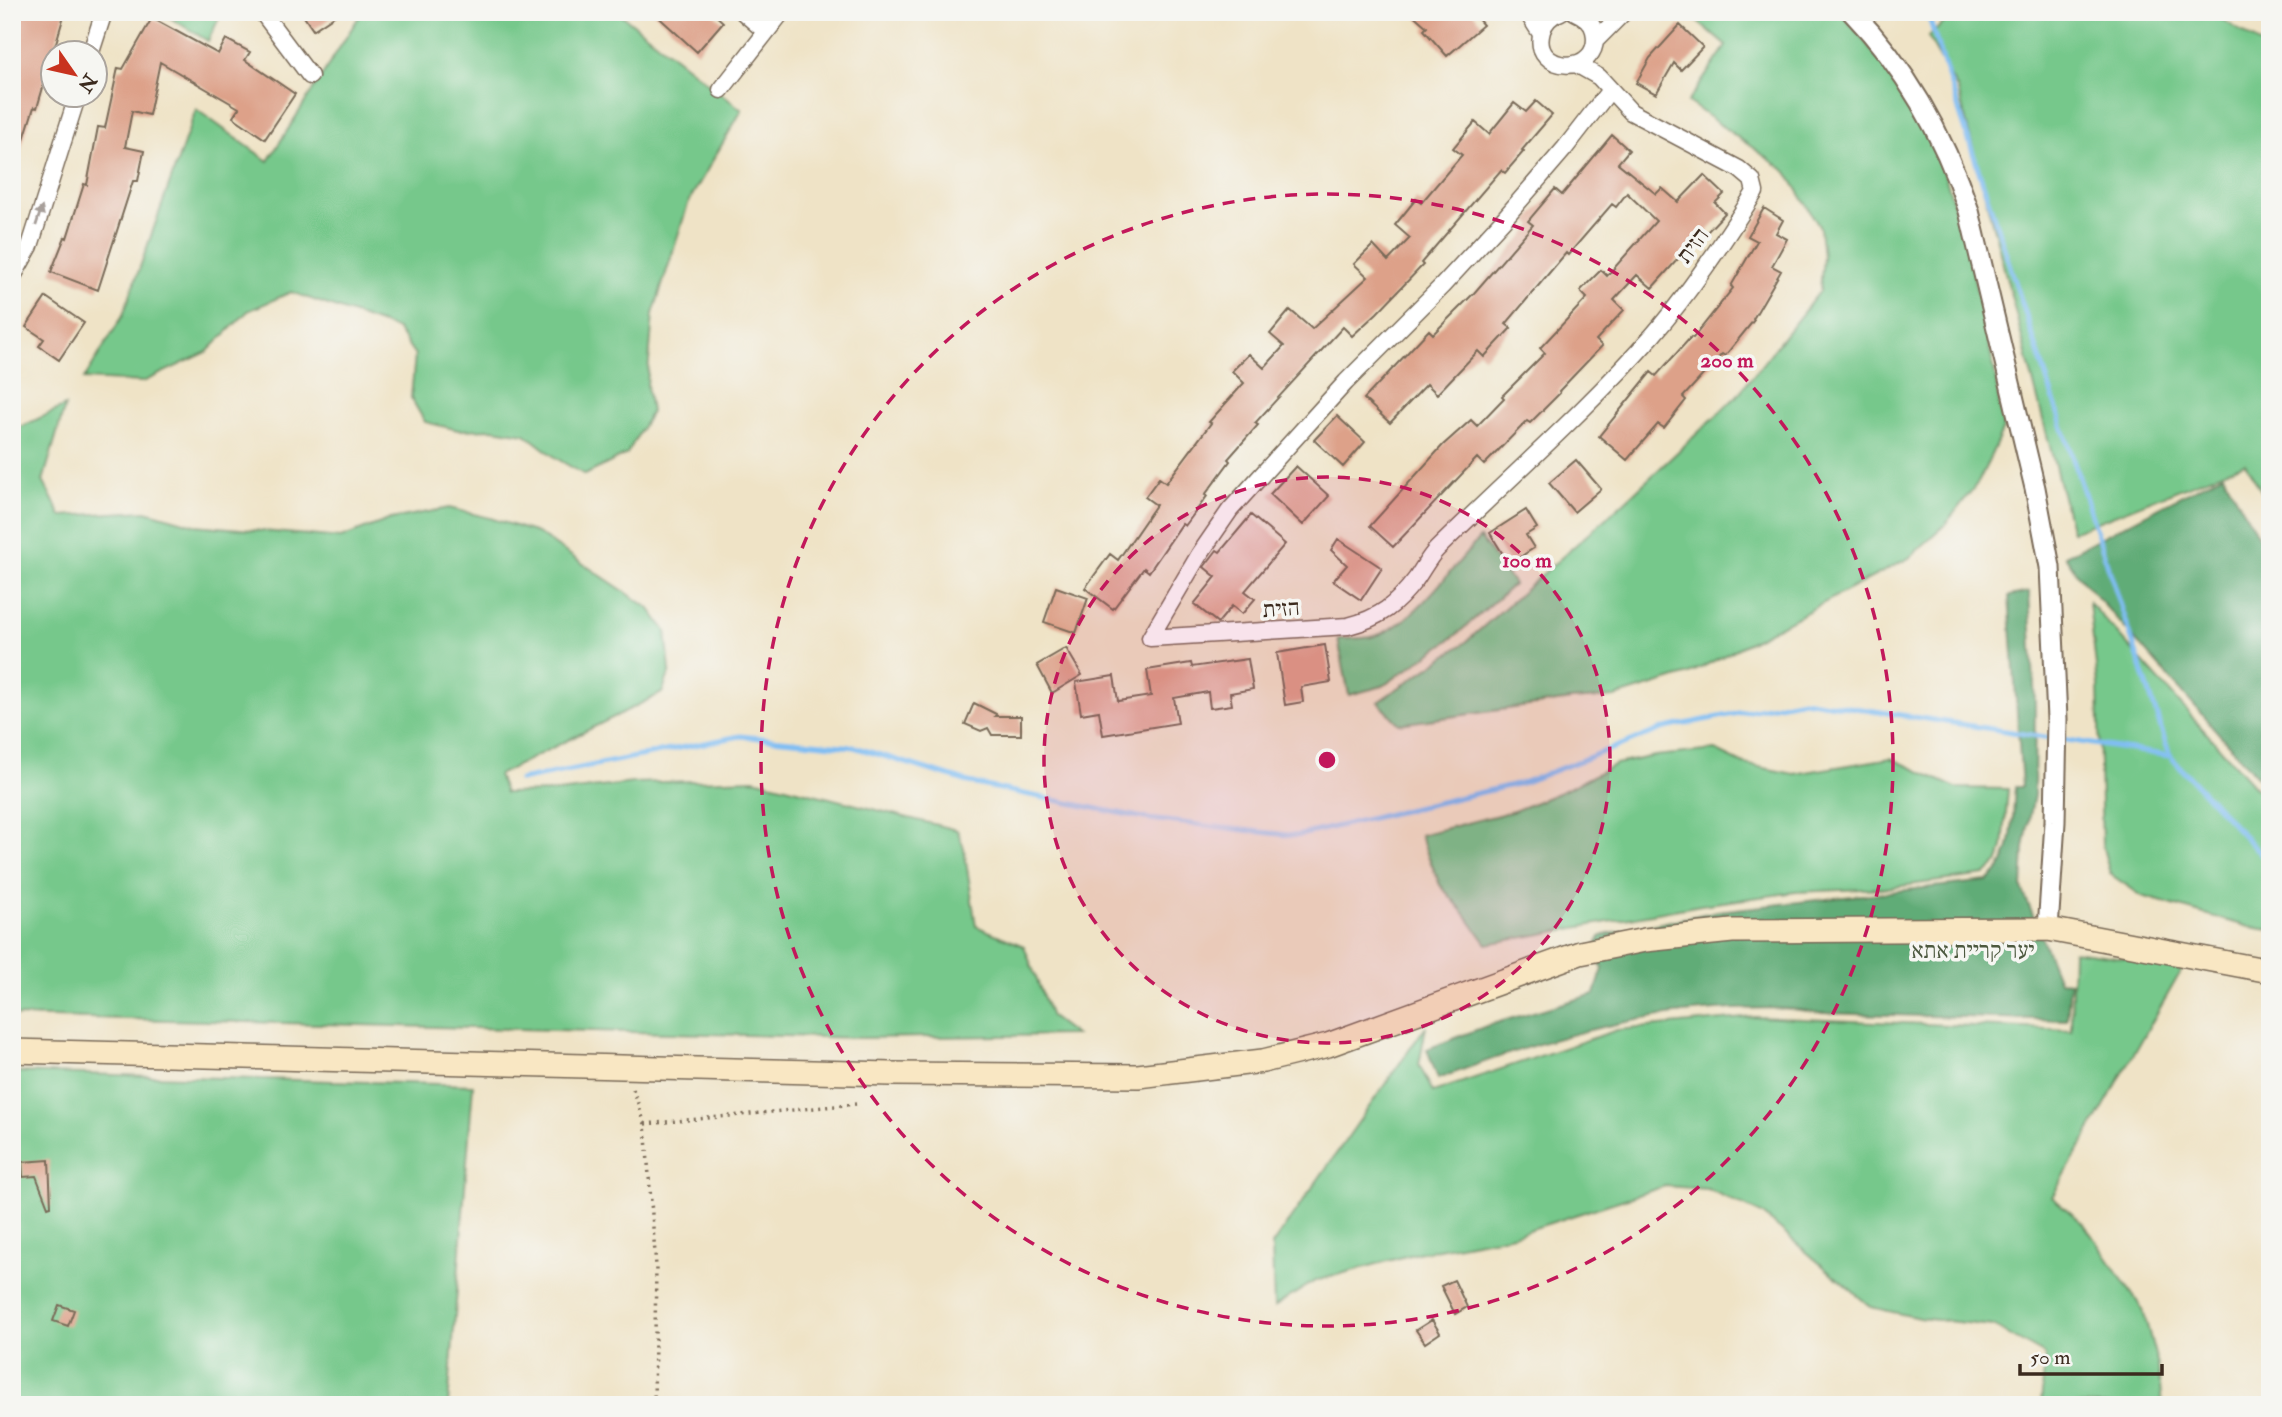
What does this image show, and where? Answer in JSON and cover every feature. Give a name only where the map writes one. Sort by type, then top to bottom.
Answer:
[{"type":"main road","points":[[12,1051],[891,1074],[1138,1076],[1263,1061],[1328,1045],[1580,953],[1645,940],[1732,931],[2048,929],[2270,971]]},
{"type":"street","points":[[96,38],[104,12]]},
{"type":"street","points":[[262,12],[310,76]]},
{"type":"street","points":[[743,12],[766,32]]},
{"type":"street","points":[[721,90],[782,12]]},
{"type":"street","points":[[1527,12],[1541,34],[1549,19],[1561,12]]},
{"type":"street","points":[[1575,12],[1587,19],[1592,26],[1595,41]]},
{"type":"street","points":[[1576,64],[1589,55],[1595,41],[1624,12]]},
{"type":"street","points":[[1852,12],[1877,38],[1905,78],[1932,119],[1955,167],[1969,211],[2035,488],[2050,567],[2055,654],[2055,822],[2048,929]]},
{"type":"street","name":"הזית","points":[[1541,34],[1541,43],[1550,59],[1567,66],[1576,64],[1599,77],[1631,112],[1739,169],[1752,180],[1755,192],[1729,234],[1654,334],[1516,475],[1434,551],[1416,579],[1394,605],[1372,620],[1348,626],[1150,638],[1199,555],[1230,510],[1346,382],[1442,286],[1503,220],[1565,148],[1610,90]]},
{"type":"street","points":[[12,278],[30,246],[74,108]]},
{"type":"path","points":[[626,1067],[645,1124],[656,1265],[654,1405]]},
{"type":"path","points":[[645,1124],[856,1104]]},
{"type":"green space","points":[[161,12],[222,12],[208,41]]},
{"type":"green space","points":[[362,12],[618,12],[742,110],[689,201],[653,314],[647,385],[651,412],[627,454],[585,475],[556,458],[525,434],[493,429],[458,430],[425,422],[411,398],[415,355],[397,329],[291,292],[248,311],[207,352],[143,382],[84,379],[123,315],[196,109],[268,161]]},
{"type":"green space","points":[[1686,12],[1841,12],[1891,74],[1940,160],[1967,246],[1994,368],[2003,429],[1979,481],[1944,526],[1909,558],[1689,674],[1615,697],[1571,700],[1399,724],[1378,702],[1466,642],[1623,503],[1736,397],[1820,291],[1823,257],[1820,228],[1787,172],[1688,102],[1726,46]]},
{"type":"green space","points":[[1956,12],[2211,12],[2270,50],[2270,506],[2245,463],[2072,532],[1958,90],[1928,37]]},
{"type":"green space","points":[[65,406],[43,481],[61,516],[146,511],[195,525],[341,538],[391,519],[449,508],[537,533],[649,608],[666,631],[670,671],[662,693],[498,775],[505,793],[558,792],[633,783],[754,779],[957,830],[964,848],[976,926],[1024,946],[1051,1017],[1075,1035],[862,1038],[12,1016],[12,427],[23,426]]},
{"type":"green space","points":[[2223,474],[2270,557],[2270,791],[2080,578],[2065,556]]},
{"type":"green space","points":[[1480,538],[1514,584],[1455,636],[1383,686],[1349,695],[1338,639],[1371,637],[1401,622],[1416,610]]},
{"type":"green space","name":"יער קריית אתא","points":[[2029,592],[2035,704],[2034,795],[2024,848],[2022,888],[2059,981],[2070,982],[2067,1020],[1819,1013],[1777,1008],[1696,1012],[1658,1016],[1583,1032],[1510,1053],[1438,1079],[1427,1049],[1489,1025],[1595,994],[1603,968],[1594,951],[1600,937],[1605,935],[1718,911],[1987,881],[2003,863],[2008,851],[2015,787],[2022,787],[2009,596]]},
{"type":"green space","points":[[2089,602],[2270,804],[2270,930],[2249,927],[2142,896],[2110,874],[2102,844],[2098,685]]},
{"type":"green space","points":[[1715,750],[1744,764],[1794,774],[1891,758],[1956,788],[2008,789],[2003,848],[1997,864],[1985,875],[1886,888],[1796,892],[1701,905],[1487,944],[1440,885],[1420,835],[1514,811],[1563,791],[1616,764],[1655,756]]},
{"type":"green space","points":[[2073,951],[2184,966],[2052,1197],[2084,1224],[2143,1310],[2158,1366],[2162,1405],[2041,1405],[2045,1355],[1993,1326],[1919,1318],[1871,1307],[1762,1214],[1708,1189],[1665,1186],[1513,1235],[1417,1253],[1315,1281],[1274,1307],[1272,1245],[1426,1026],[1419,1065],[1433,1092],[1617,1030],[1755,1017],[2071,1030]]},
{"type":"green space","points":[[12,1072],[473,1085],[448,1405],[12,1405]]},
{"type":"building","points":[[21,12],[65,12],[57,38],[38,38],[38,105],[37,108],[34,107],[16,165],[12,165],[12,46]]},
{"type":"building","points":[[301,12],[340,12],[313,30]]},
{"type":"building","points":[[653,12],[712,12],[723,22],[697,52]]},
{"type":"building","points":[[1410,12],[1472,12],[1483,25],[1447,56],[1424,30],[1427,27]]},
{"type":"building","points":[[152,18],[218,54],[226,39],[250,52],[245,60],[295,94],[265,139],[233,117],[239,108],[160,62],[149,115],[132,111],[125,147],[144,151],[138,181],[133,181],[98,290],[51,272],[65,237],[67,238],[84,184],[87,185],[98,127],[105,128],[118,68],[123,69]]},
{"type":"building","points":[[1680,25],[1703,47],[1681,70],[1674,63],[1656,94],[1636,83],[1650,58]]},
{"type":"building","points":[[1536,101],[1552,115],[1522,150],[1524,151],[1505,173],[1501,170],[1421,263],[1423,265],[1377,313],[1352,336],[1343,327],[1255,423],[1258,425],[1228,459],[1230,461],[1205,495],[1207,496],[1185,526],[1182,524],[1149,572],[1144,568],[1113,609],[1085,588],[1110,554],[1118,560],[1156,505],[1145,497],[1159,478],[1166,483],[1211,423],[1209,422],[1244,383],[1232,371],[1249,354],[1264,368],[1284,346],[1270,334],[1290,310],[1312,329],[1368,277],[1354,264],[1373,245],[1388,261],[1410,238],[1395,225],[1416,199],[1421,203],[1462,155],[1453,148],[1475,122],[1489,134],[1514,103],[1526,112]]},
{"type":"building","points":[[1612,135],[1629,150],[1618,163],[1656,194],[1662,188],[1678,202],[1704,175],[1724,194],[1715,203],[1725,213],[1688,252],[1686,250],[1652,288],[1637,275],[1614,300],[1624,310],[1596,340],[1602,346],[1560,393],[1530,423],[1527,421],[1484,465],[1477,458],[1393,547],[1370,526],[1443,445],[1471,420],[1477,426],[1504,398],[1502,396],[1545,353],[1540,348],[1587,298],[1580,291],[1601,270],[1607,276],[1656,221],[1627,193],[1616,207],[1612,204],[1568,255],[1566,253],[1506,324],[1511,328],[1484,357],[1478,351],[1437,394],[1427,384],[1390,423],[1364,399],[1429,330],[1433,334],[1474,293],[1533,225],[1528,221],[1555,189],[1562,195]]},
{"type":"building","points":[[1764,208],[1783,220],[1776,233],[1787,239],[1772,266],[1781,271],[1754,320],[1725,356],[1722,354],[1683,397],[1686,400],[1664,428],[1658,424],[1627,460],[1599,436],[1651,372],[1656,376],[1691,337],[1693,338],[1733,288],[1731,286],[1757,241],[1748,236]]},
{"type":"building","points":[[46,297],[84,323],[59,360],[39,346],[44,339],[26,327]]},
{"type":"building","points":[[1337,416],[1365,442],[1343,467],[1314,440]]},
{"type":"building","points":[[1576,460],[1601,489],[1574,512],[1549,483]]},
{"type":"building","points":[[1296,466],[1329,496],[1303,525],[1270,494]]},
{"type":"building","points":[[1526,510],[1537,528],[1526,535],[1534,548],[1509,564],[1490,533]]},
{"type":"building","points":[[1251,515],[1285,544],[1245,591],[1255,599],[1242,614],[1232,606],[1218,623],[1194,604],[1216,577],[1204,567]]},
{"type":"building","points":[[1338,539],[1382,568],[1361,600],[1333,581],[1347,565],[1331,550]]},
{"type":"building","points":[[1056,587],[1088,598],[1076,633],[1044,622]]},
{"type":"building","points":[[1325,645],[1331,682],[1301,687],[1303,702],[1285,705],[1277,653]]},
{"type":"building","points":[[1066,648],[1082,675],[1052,693],[1037,665]]},
{"type":"building","points":[[1248,659],[1253,689],[1230,693],[1232,705],[1210,708],[1208,692],[1174,698],[1178,723],[1103,735],[1099,711],[1081,714],[1076,682],[1114,676],[1118,701],[1151,696],[1147,670],[1191,663],[1192,667]]},
{"type":"building","points":[[974,703],[996,714],[995,716],[1021,716],[1021,735],[992,735],[988,728],[981,731],[965,724]]},
{"type":"building","points":[[49,1160],[51,1206],[48,1207],[36,1176],[23,1177],[22,1162]]},
{"type":"building","points":[[1454,1280],[1467,1307],[1455,1314],[1441,1286]]},
{"type":"building","points":[[59,1305],[74,1310],[68,1326],[53,1321]]},
{"type":"building","points":[[1432,1320],[1440,1333],[1425,1343],[1416,1330]]},
{"type":"waterway","points":[[1927,12],[2170,756],[2270,864]]},
{"type":"waterway","points":[[520,780],[740,736],[854,747],[975,784],[1149,819],[1296,836],[1525,782],[1665,728],[1803,700],[2051,738]]},
{"type":"waterway","points":[[2061,739],[2170,756]]}]
